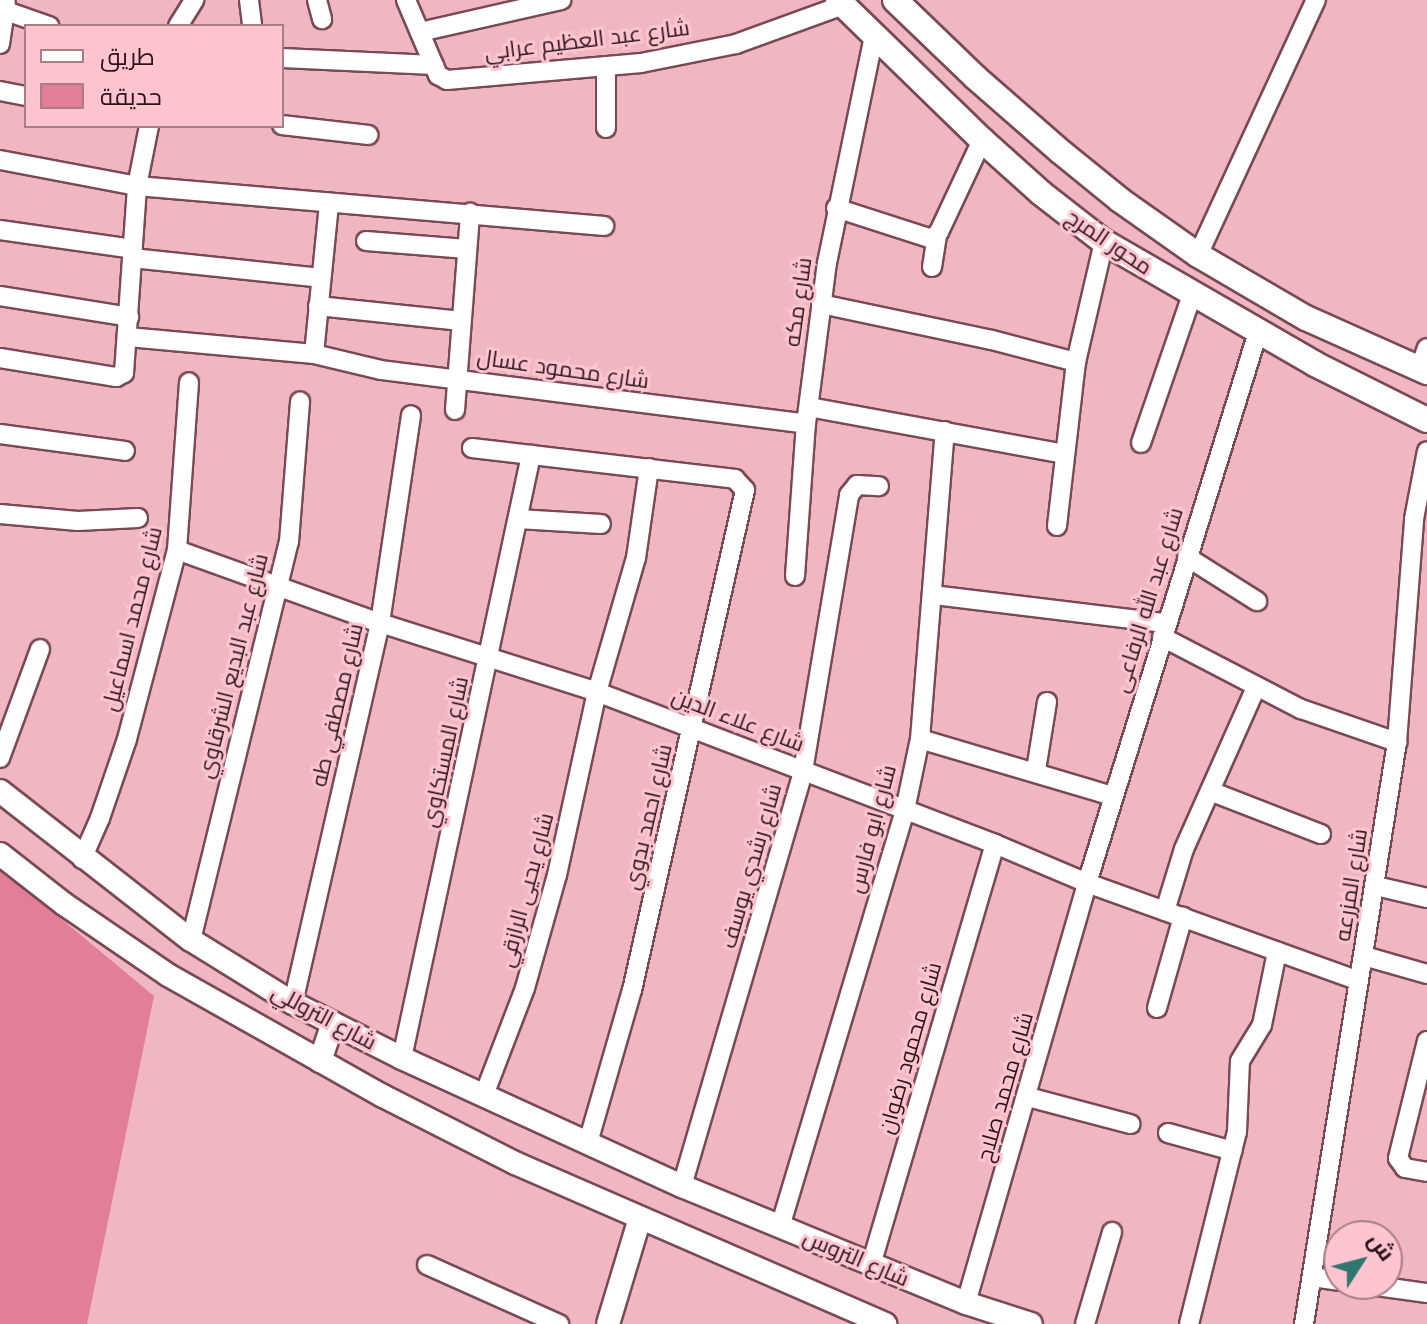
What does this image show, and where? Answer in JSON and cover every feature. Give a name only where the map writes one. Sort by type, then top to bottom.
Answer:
[{"type":"main road","name":"محور المرج","points":[[895,0],[1050,143],[1120,200],[1198,255],[1306,318],[1425,363]]},
{"type":"main road","name":"محور المرج","points":[[840,2],[982,140],[1041,193],[1104,242],[1258,332],[1427,420]]},
{"type":"street","points":[[249,0],[252,24]]},
{"type":"street","points":[[317,0],[322,19]]},
{"type":"street","points":[[284,58],[434,65],[406,0]]},
{"type":"street","points":[[420,32],[561,0]]},
{"type":"street","points":[[1198,255],[1316,0]]},
{"type":"street","points":[[179,24],[186,2]]},
{"type":"street","name":"شارع عبد العظيم عرابي","points":[[434,65],[440,78],[447,80],[606,66],[736,44],[840,2]]},
{"type":"street","points":[[0,44],[4,10],[43,24]]},
{"type":"street","name":"شارع مكه","points":[[795,576],[821,304],[836,208],[874,37]]},
{"type":"street","points":[[606,66],[606,128]]},
{"type":"street","points":[[0,91],[24,96]]},
{"type":"street","points":[[284,125],[368,135]]},
{"type":"street","points":[[0,358],[122,376],[128,337],[137,186],[149,128]]},
{"type":"street","points":[[932,267],[937,236],[982,140]]},
{"type":"street","points":[[0,160],[137,186],[604,226]]},
{"type":"street","points":[[314,354],[329,203]]},
{"type":"street","points":[[836,208],[926,239],[937,236]]},
{"type":"street","points":[[455,410],[470,213]]},
{"type":"street","points":[[0,230],[133,254],[321,278]]},
{"type":"street","points":[[366,241],[467,249]]},
{"type":"street","points":[[1057,526],[1076,362],[1104,242]]},
{"type":"street","points":[[1141,443],[1192,295]]},
{"type":"street","points":[[0,296],[129,317]]},
{"type":"street","points":[[821,304],[963,333],[1076,362]]},
{"type":"street","points":[[318,306],[461,321]]},
{"type":"street","name":"شارع عبد الله الرفاعى","points":[[1087,883],[1258,332]]},
{"type":"street","name":"شارع محمود عسال","points":[[128,337],[314,354],[357,366],[459,379],[945,431],[1065,454]]},
{"type":"street","name":"شارع محمد اسماعيل","points":[[82,859],[100,818],[127,739],[177,550],[189,382]]},
{"type":"street","name":"شارع عبد البديع الشرقاوي","points":[[191,940],[292,528],[300,401]]},
{"type":"street","name":"شارع مصطفي طه","points":[[293,1003],[380,623],[411,415]]},
{"type":"street","name":"شارع ابو فارس","points":[[780,1227],[905,810],[920,739],[945,431]]},
{"type":"street","points":[[0,434],[125,451]]},
{"type":"street","points":[[472,448],[649,468]]},
{"type":"street","name":"شارع المزرعه","points":[[1304,1324],[1397,742],[1414,519],[1427,451]]},
{"type":"street","name":"شارع المستكاوي","points":[[402,1058],[531,455]]},
{"type":"street","name":"شارع احمد بدوي","points":[[588,1142],[632,990],[744,500],[744,485],[735,479],[649,468]]},
{"type":"street","name":"شارع يحيى الرازقي","points":[[484,1095],[542,932],[597,692],[636,558],[649,468]]},
{"type":"street","name":"شارع رشدي يوسف","points":[[682,1186],[803,771],[849,495],[857,485],[879,486]]},
{"type":"street","points":[[0,514],[78,521],[138,518]]},
{"type":"street","points":[[518,519],[601,524]]},
{"type":"street","name":"شارع علاء الدين","points":[[177,550],[380,623],[597,692],[693,727],[1087,883],[1359,981]]},
{"type":"street","points":[[1187,557],[1257,601]]},
{"type":"street","points":[[933,595],[1164,630],[1256,687],[1348,728],[1397,742]]},
{"type":"street","points":[[0,758],[40,649]]},
{"type":"street","points":[[1165,911],[1184,849],[1256,687]]},
{"type":"street","points":[[1036,770],[1047,702]]},
{"type":"street","points":[[920,739],[1036,770],[1113,796]]},
{"type":"street","name":"شارع التروللي","points":[[0,791],[82,859],[191,940],[293,1003],[402,1058],[682,1186]]},
{"type":"street","points":[[1210,791],[1321,834]]},
{"type":"street","name":"شارع محمود رضوان","points":[[871,1265],[995,844]]},
{"type":"street","name":"شارع التروللي","points":[[0,854],[64,904],[155,967],[320,1061],[515,1163],[640,1218]]},
{"type":"street","name":"شارع محمد صلاح","points":[[966,1303],[1028,1097],[1087,883]]},
{"type":"street","points":[[1376,886],[1427,898]]},
{"type":"street","points":[[1157,1008],[1183,917]]},
{"type":"street","points":[[1189,1324],[1233,1151],[1240,1109],[1237,1077],[1240,1061],[1262,1025],[1277,952]]},
{"type":"street","points":[[1364,956],[1427,974]]},
{"type":"street","points":[[320,1061],[333,1023]]},
{"type":"street","points":[[1427,1041],[1422,1084],[1398,1158],[1405,1168],[1427,1172]]},
{"type":"street","points":[[1028,1097],[1130,1124]]},
{"type":"street","points":[[1168,1133],[1233,1151]]},
{"type":"street","name":"شارع التروس","points":[[682,1186],[966,1303],[1031,1324]]},
{"type":"street","points":[[608,1324],[640,1218],[886,1324]]},
{"type":"street","points":[[1085,1324],[1112,1232]]},
{"type":"street","points":[[427,1265],[559,1324]]},
{"type":"street","points":[[1312,1277],[1323,1279]]},
{"type":"street","points":[[1403,1290],[1427,1293]]},
{"type":"green space","points":[[0,868],[154,996],[87,1324],[0,1324]]}]
